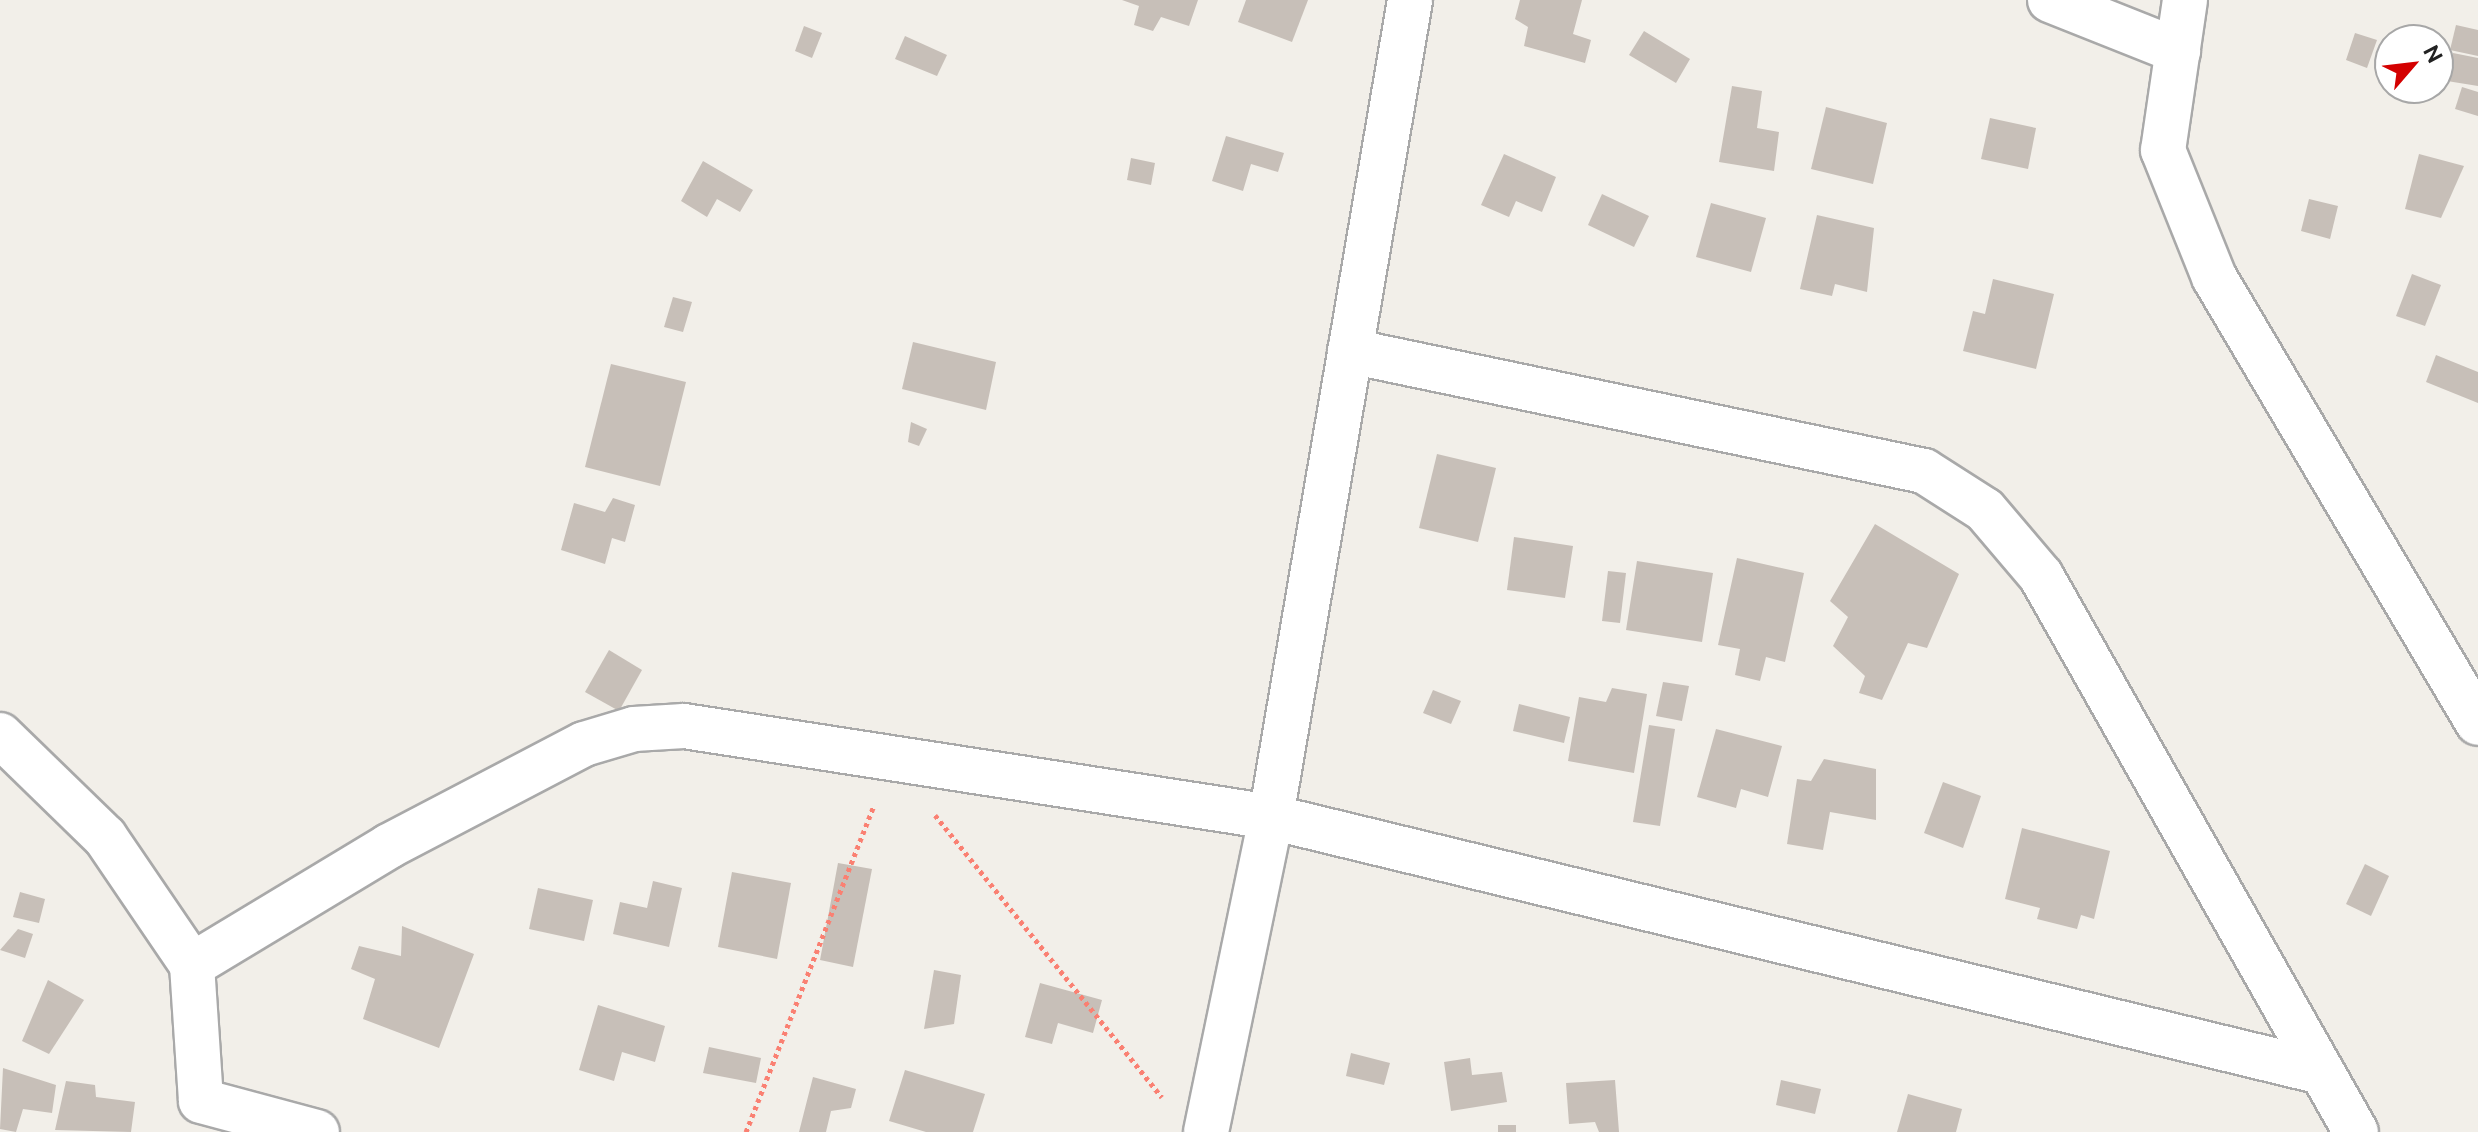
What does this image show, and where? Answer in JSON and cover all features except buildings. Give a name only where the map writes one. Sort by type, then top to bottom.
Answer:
[{"type":"street","points":[[1206,1132],[1271,817],[1410,0]]},
{"type":"street","points":[[2050,0],[2178,51]]},
{"type":"street","points":[[2185,0],[2163,150],[2214,277],[2478,723]]},
{"type":"street","points":[[1350,351],[1924,471],[1985,510],[2041,576],[2356,1132]]},
{"type":"street","points":[[192,965],[522,774],[634,729],[684,726],[891,761],[1271,817],[2322,1072]]},
{"type":"street","points":[[0,735],[105,837],[192,965],[197,1117],[317,1132]]},
{"type":"path","points":[[746,1132],[891,761],[1170,1107]]}]
